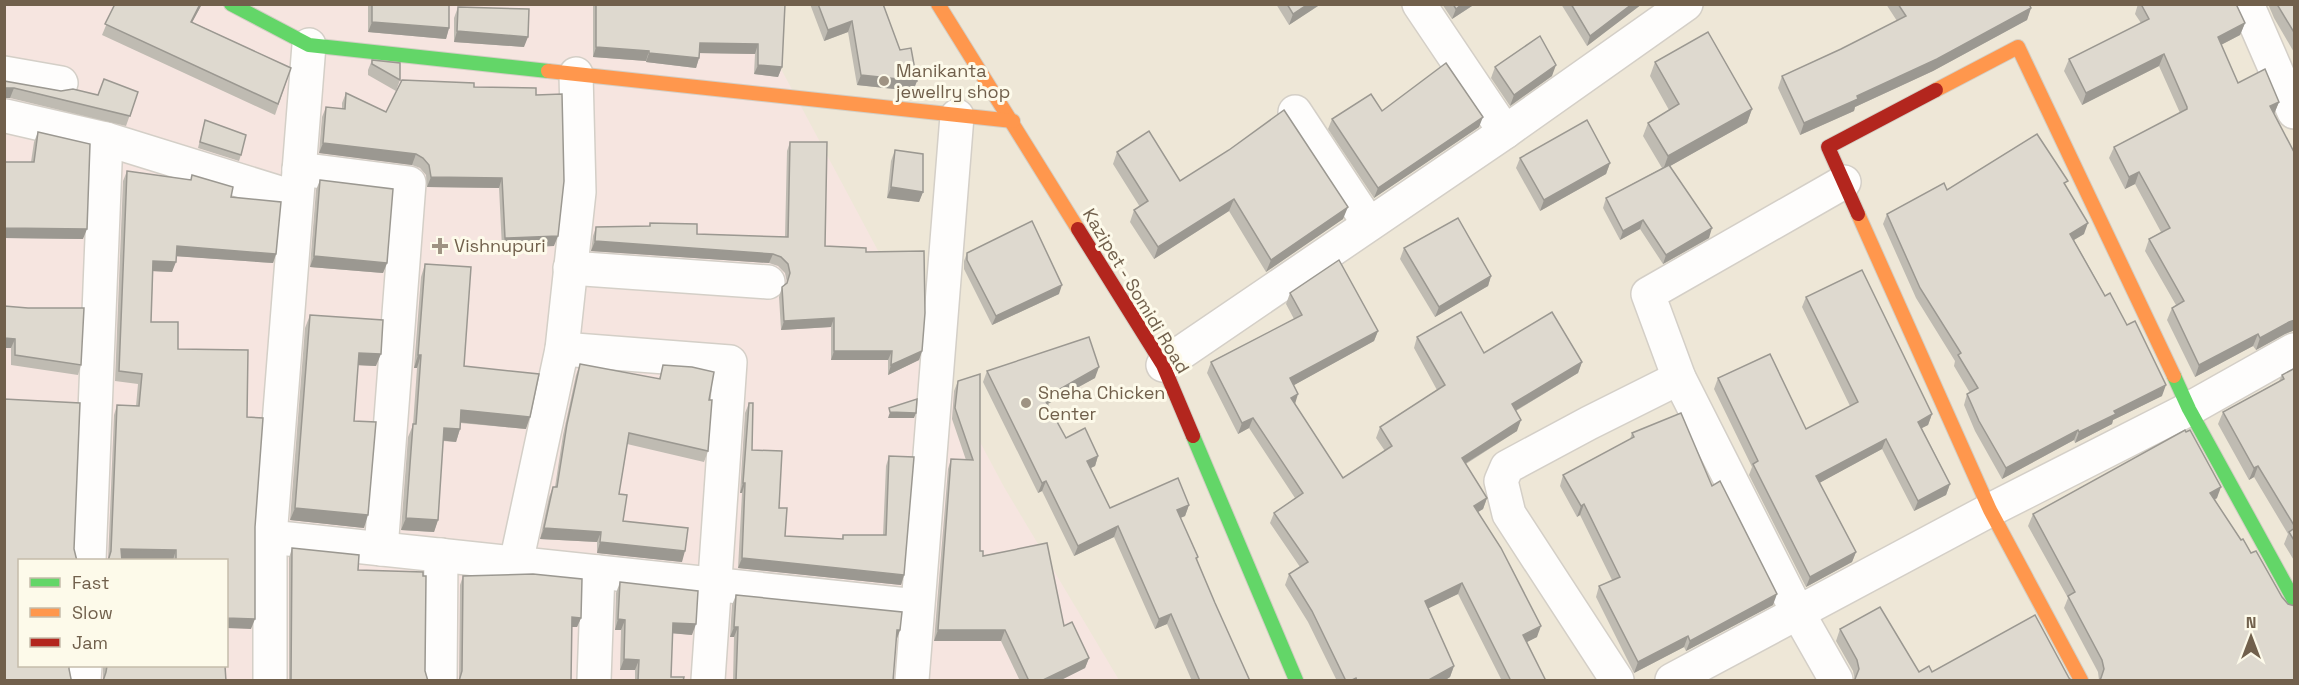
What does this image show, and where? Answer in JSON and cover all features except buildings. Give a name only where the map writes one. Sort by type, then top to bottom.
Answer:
[{"type":"street","points":[[231,4],[309,45],[957,117],[1013,121]]},
{"type":"street","name":"Kazipet - Somidi Road","points":[[938,4],[1163,365],[1296,681]]},
{"type":"street","points":[[1419,4],[1505,132]]},
{"type":"street","points":[[1163,365],[1505,132],[1686,4]]},
{"type":"street","points":[[2247,4],[2295,112]]},
{"type":"street","points":[[270,681],[270,537],[309,45]]},
{"type":"street","points":[[2081,681],[1990,510],[1828,147],[2018,47],[2188,410],[2295,600]]},
{"type":"street","points":[[62,83],[9,74],[5,121],[106,139],[297,184],[409,183],[381,549]]},
{"type":"street","points":[[516,563],[562,349],[579,192],[576,74]]},
{"type":"street","points":[[1295,111],[1369,224]]},
{"type":"street","points":[[912,681],[957,117]]},
{"type":"street","points":[[89,559],[106,139]]},
{"type":"street","points":[[1836,681],[1798,613],[1679,378],[1648,294],[1844,182]]},
{"type":"street","points":[[570,268],[768,282]]},
{"type":"street","points":[[562,349],[730,362],[708,681]]},
{"type":"street","points":[[1672,681],[1990,510],[2188,410],[2295,350]]},
{"type":"street","points":[[1617,681],[1509,514],[1501,481],[1507,468],[1589,423],[1679,378]]},
{"type":"street","points":[[270,537],[917,606]]},
{"type":"street","points":[[440,681],[441,555]]},
{"type":"street","points":[[594,681],[598,572]]},
{"type":"shaded area","points":[[4,5],[2294,5],[2294,680],[5,680]]},
{"type":"shaded area","name":"Vishnupuri","points":[[4,5],[747,5],[1004,487],[1119,680],[5,680]]},
{"type":"traffic: fast","points":[[231,4],[309,45],[548,71]]},
{"type":"traffic: fast","points":[[2174,376],[2189,409],[2294,600]]},
{"type":"traffic: fast","points":[[1193,436],[1296,680]]},
{"type":"traffic: slow","points":[[938,4],[1078,229]]},
{"type":"traffic: slow","points":[[1936,90],[2018,47],[2174,376]]},
{"type":"traffic: slow","points":[[548,71],[1013,121]]},
{"type":"traffic: slow","points":[[1858,214],[1990,510],[2081,680]]},
{"type":"traffic: jam","points":[[1858,214],[1828,147],[1936,90]]},
{"type":"traffic: jam","points":[[1078,229],[1163,365],[1193,436]]},
{"type":"place","name":"Manikanta jewellry shop","points":[[884,81]]},
{"type":"place","name":"Vishnupuri","points":[[440,246]]},
{"type":"place","name":"Sneha Chicken Center","points":[[1026,403]]}]
